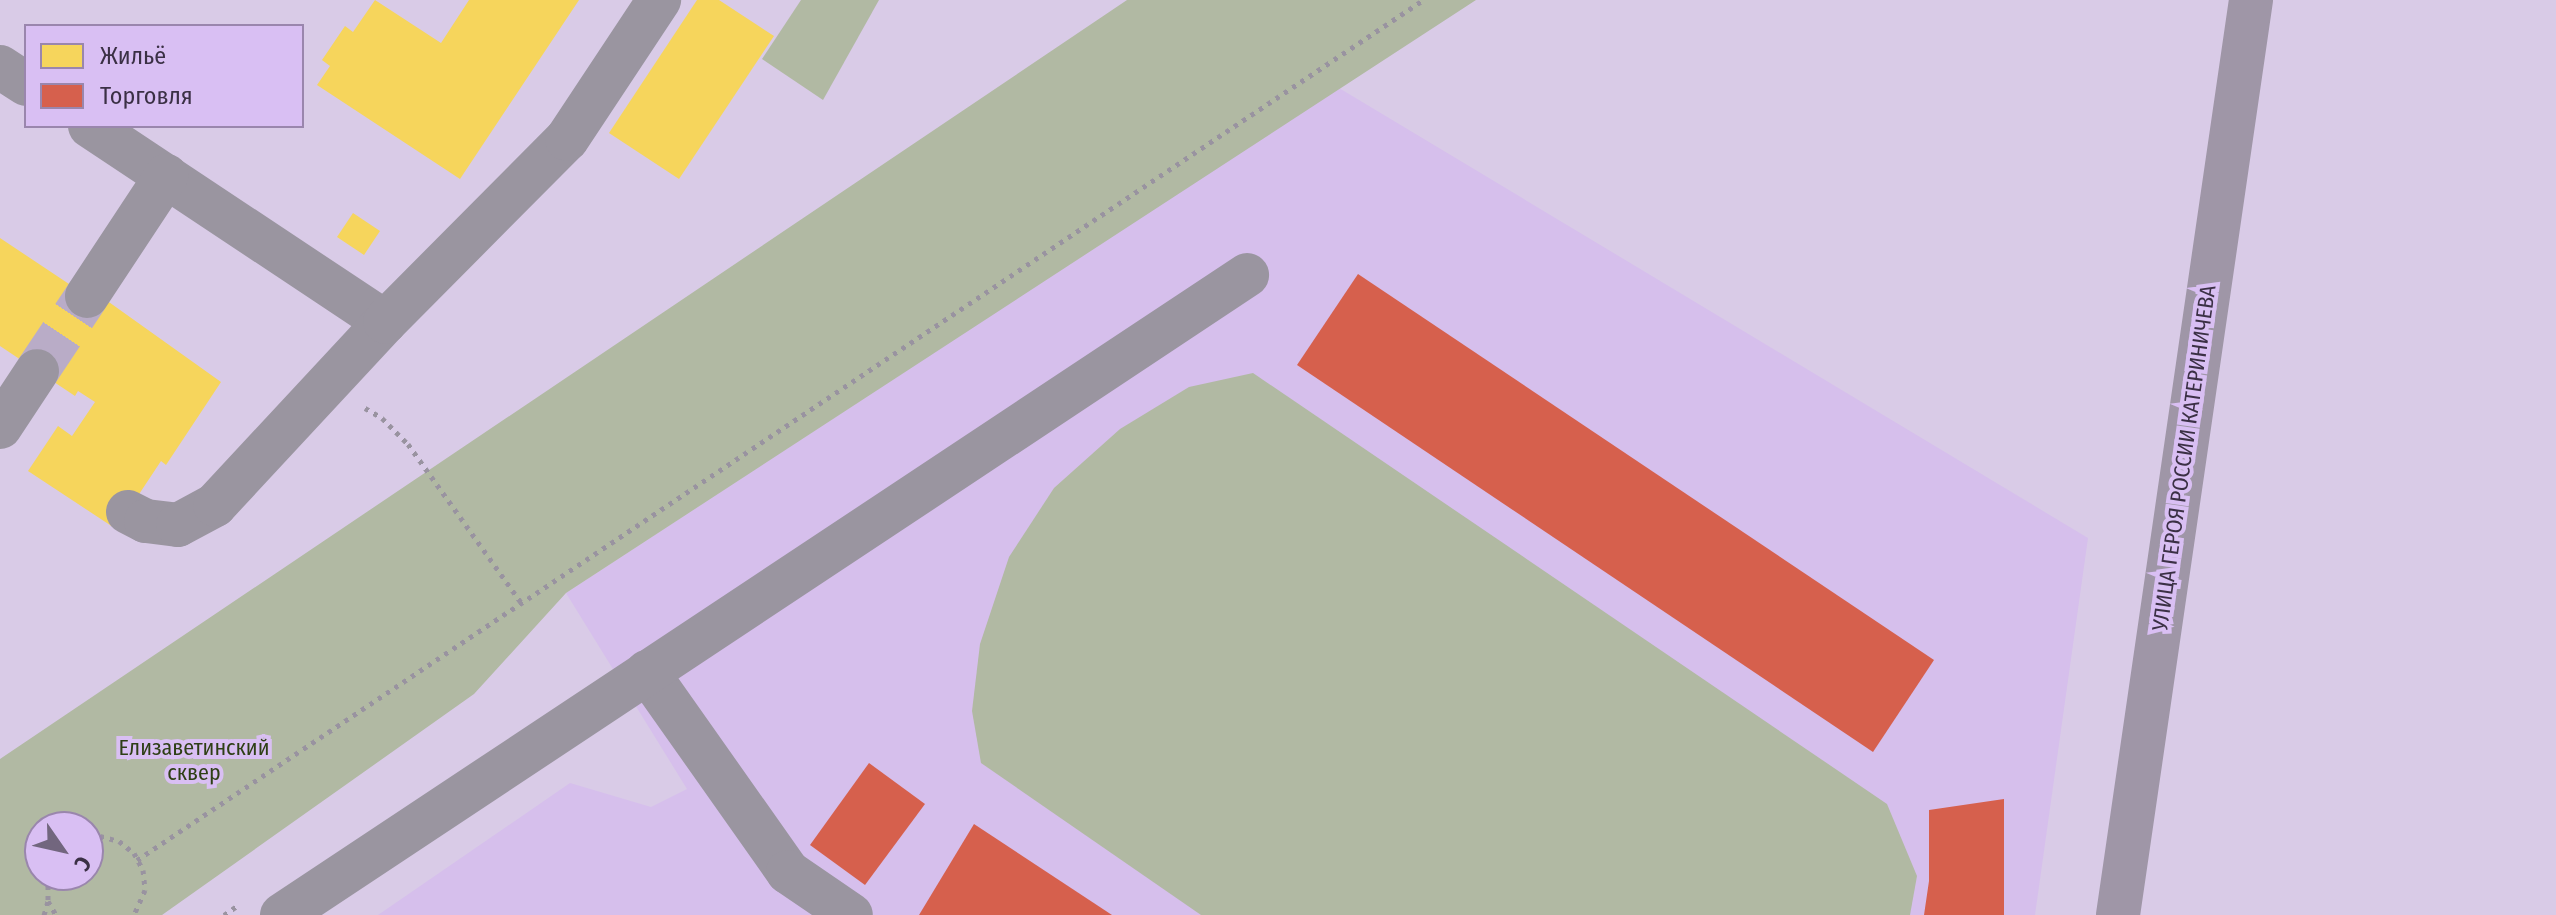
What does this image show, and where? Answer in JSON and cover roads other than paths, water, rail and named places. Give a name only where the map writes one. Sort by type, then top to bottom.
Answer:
[{"type":"main road","name":"УЛИЦА ГЕРОЯ РОССИИ КАТЕРИНИЧЕВА","points":[[2118,915],[2251,0]]},
{"type":"lane","points":[[128,512],[146,521],[178,525],[215,505],[385,322],[567,139],[659,0]]},
{"type":"lane","points":[[0,67],[24,83]]},
{"type":"lane","points":[[93,128],[385,322]]},
{"type":"lane","points":[[87,296],[166,176]]},
{"type":"lane","points":[[282,915],[1247,275]]},
{"type":"lane","points":[[0,427],[37,371]]},
{"type":"lane","points":[[647,672],[788,872],[851,915]]},
{"type":"tunnel","points":[[37,371],[87,296]]},
{"type":"park label","name":"Елизаветинский сквер","points":[[194,760]]}]
